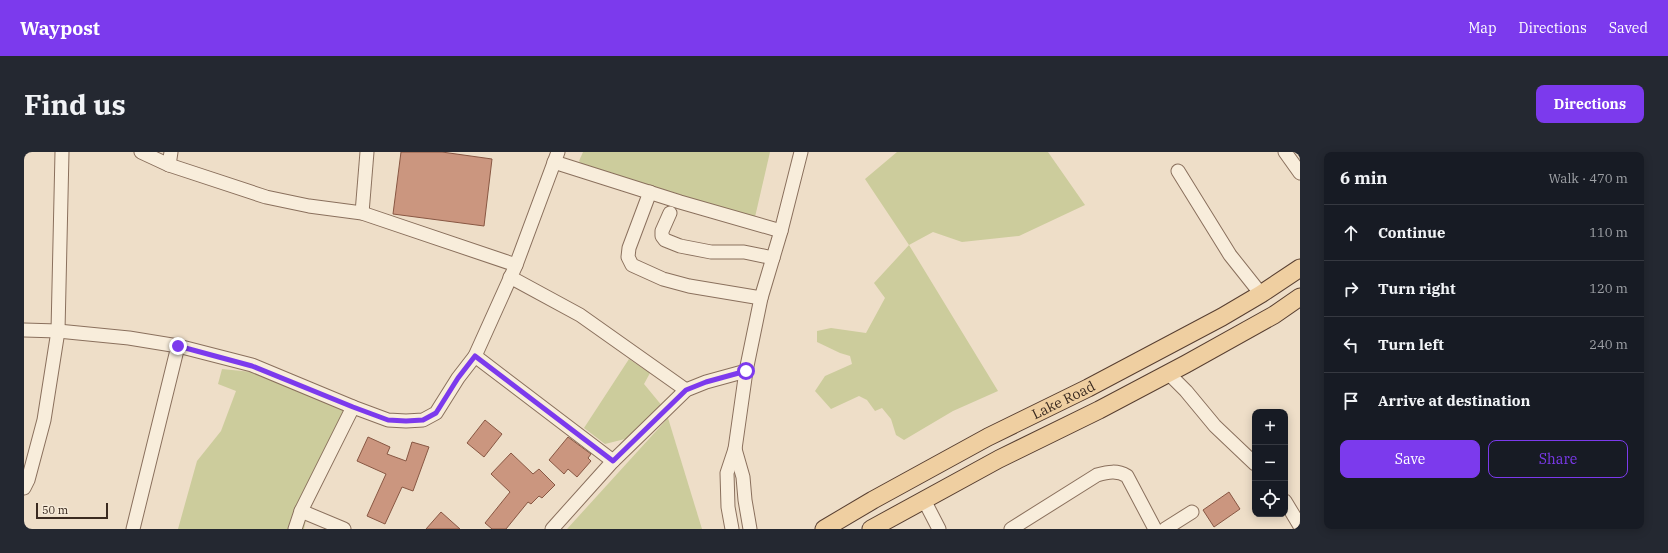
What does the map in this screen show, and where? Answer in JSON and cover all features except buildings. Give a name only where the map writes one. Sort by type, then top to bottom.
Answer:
[{"type":"main road","name":"Lake Road","points":[[824,529],[988,437],[1140,362],[1261,294],[1300,268]]},
{"type":"main road","name":"Lake Road","points":[[871,529],[999,459],[1099,410],[1233,339],[1274,315],[1300,297]]},
{"type":"street","points":[[24,488],[44,420],[58,331],[62,152]]},
{"type":"street","points":[[141,152],[170,158],[266,197],[309,206],[362,213],[516,265]]},
{"type":"street","points":[[362,213],[367,152]]},
{"type":"street","points":[[732,529],[728,507],[727,473],[735,449],[746,371],[761,298],[781,231],[801,152]]},
{"type":"street","points":[[1284,152],[1300,173]]},
{"type":"street","points":[[24,330],[58,331],[130,338],[178,346],[252,366],[388,420],[423,420],[436,413],[458,378],[475,356],[516,265],[556,157],[650,192],[781,231]]},
{"type":"street","points":[[1178,171],[1230,255],[1261,294]]},
{"type":"street","points":[[650,192],[629,248],[628,257],[632,265],[663,279],[689,286],[761,298]]},
{"type":"street","points":[[670,213],[662,231],[662,236],[665,240],[680,246],[711,252],[744,252],[773,258]]},
{"type":"street","points":[[510,277],[580,315],[686,390]]},
{"type":"street","points":[[133,529],[178,346]]},
{"type":"street","points":[[475,356],[613,461]]},
{"type":"street","points":[[552,529],[613,461],[686,390],[706,382],[746,371]]},
{"type":"street","points":[[1168,373],[1186,391],[1215,426],[1252,461]]},
{"type":"street","points":[[295,529],[301,511],[353,407]]},
{"type":"street","points":[[735,449],[743,477],[750,529]]},
{"type":"street","points":[[1011,529],[1097,475],[1108,472],[1120,472],[1127,476],[1155,529]]},
{"type":"street","points":[[924,500],[939,529]]},
{"type":"street","points":[[1288,506],[1300,526]]},
{"type":"street","points":[[301,511],[344,529]]},
{"type":"street","points":[[1165,529],[1192,512]]},
{"type":"green space","points":[[583,152],[770,152],[755,217],[583,166],[579,161]]},
{"type":"green space","points":[[897,152],[1048,152],[1085,205],[1019,236],[962,242],[933,232],[909,245],[865,179]]},
{"type":"green space","points":[[909,245],[998,391],[953,411],[904,440],[896,435],[891,419],[882,408],[875,411],[867,400],[859,396],[831,409],[815,391],[825,376],[852,364],[850,356],[817,342],[817,331],[831,328],[866,333],[885,298],[874,283]]},
{"type":"green space","points":[[629,359],[650,373],[644,384],[663,407],[629,438],[605,444],[584,428]]},
{"type":"green space","points":[[222,369],[252,372],[340,407],[351,415],[310,501],[304,529],[178,529],[197,461],[221,431],[236,391],[218,384]]},
{"type":"green space","points":[[668,418],[702,529],[567,529]]},
{"type":"route","points":[[178,346],[252,366],[388,420],[406,421],[423,420],[436,413],[458,378],[475,356],[613,461],[686,390],[706,382],[746,371]]}]
